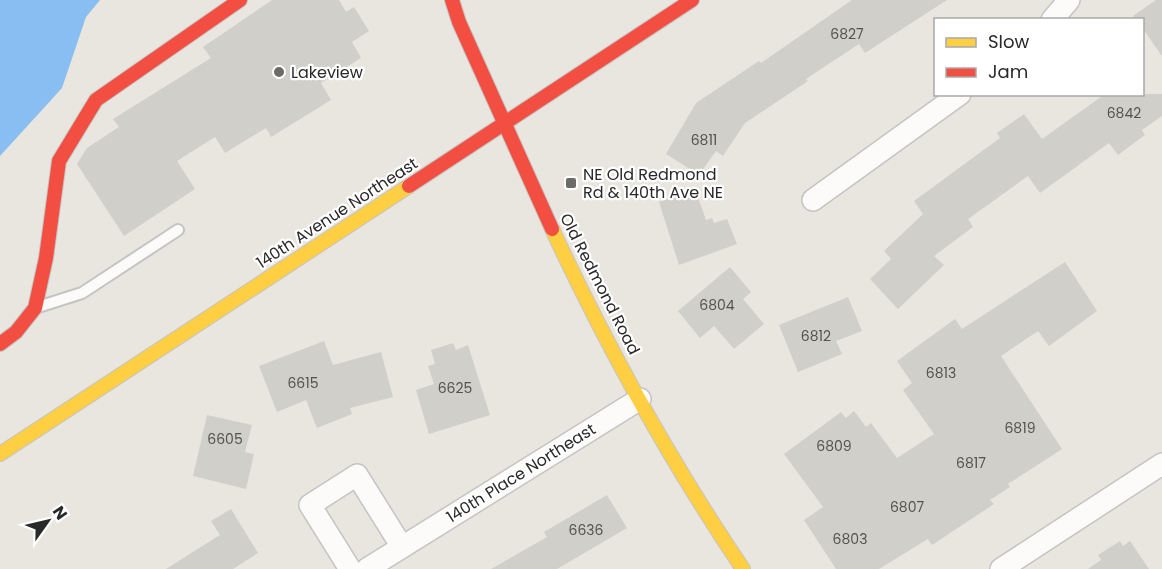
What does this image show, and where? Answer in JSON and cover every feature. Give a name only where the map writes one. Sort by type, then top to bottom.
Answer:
[{"type":"street","points":[[0,344],[16,332],[35,308],[46,258],[59,161],[96,100],[240,0]]},
{"type":"street","name":"Old Redmond Road","points":[[452,0],[554,233],[695,500],[743,569]]},
{"type":"street","name":"140th Avenue Northeast","points":[[0,454],[692,0]]},
{"type":"street","points":[[1054,18],[1069,0]]},
{"type":"street","points":[[813,200],[957,96]]},
{"type":"street","name":"140th Place Northeast","points":[[367,569],[640,399]]},
{"type":"street","points":[[1001,569],[1162,464]]},
{"type":"street","points":[[350,569],[310,505],[357,475],[402,547]]},
{"type":"lane","points":[[35,308],[82,293],[178,230]]},
{"type":"water","points":[[0,0],[100,0],[86,17],[62,88],[0,156]]},
{"type":"building","name":"Lakeview","points":[[272,0],[339,0],[346,12],[354,7],[369,31],[352,42],[361,58],[321,83],[331,100],[271,137],[266,128],[225,153],[215,137],[177,161],[195,189],[124,236],[77,164],[87,148],[119,127],[113,119],[211,58],[203,47]]},
{"type":"building","points":[[852,0],[947,0],[865,53],[859,44],[806,79],[808,81],[745,123],[723,156],[716,151],[699,175],[666,154],[696,103],[759,61],[761,63]]},
{"type":"building","points":[[1156,0],[1162,0],[1162,56],[1144,30],[1144,18],[1133,16]]},
{"type":"building","points":[[1162,94],[1162,116],[1142,130],[1145,135],[1118,155],[1109,143],[1040,193],[1028,176],[968,219],[973,227],[934,256],[944,265],[898,309],[870,279],[891,259],[884,251],[923,214],[914,201],[1000,138],[997,133],[1024,114],[1042,139],[1102,96]]},
{"type":"building","points":[[695,189],[706,220],[712,218],[714,223],[727,219],[737,244],[679,265],[659,202]]},
{"type":"building","points":[[1065,262],[1097,311],[1049,346],[1038,331],[1001,356],[1062,449],[1008,484],[1010,487],[990,500],[994,504],[932,545],[928,539],[879,569],[836,569],[804,520],[823,507],[784,454],[841,412],[846,418],[854,411],[866,427],[871,423],[897,458],[934,434],[903,390],[912,383],[897,361],[955,319],[962,329]]},
{"type":"building","points":[[730,267],[751,292],[743,299],[764,324],[734,349],[714,326],[700,338],[678,311]]},
{"type":"building","points":[[848,297],[862,331],[836,341],[842,354],[798,372],[779,325]]},
{"type":"building","points":[[324,341],[333,365],[381,352],[393,397],[350,408],[352,414],[317,428],[306,400],[277,412],[259,366]]},
{"type":"building","points":[[453,343],[456,350],[468,345],[490,415],[429,434],[416,390],[434,384],[428,366],[435,364],[431,350]]},
{"type":"building","points":[[207,415],[252,425],[245,452],[254,454],[246,489],[193,476]]},
{"type":"building","points":[[607,495],[627,528],[557,569],[491,569],[547,537],[544,532]]},
{"type":"building","points":[[231,509],[258,553],[233,569],[166,569],[220,535],[211,521]]},
{"type":"building","points":[[1120,541],[1123,546],[1130,541],[1149,569],[1088,569],[1101,560],[1098,555]]},
{"type":"traffic: slow","points":[[0,454],[409,186]]},
{"type":"traffic: slow","points":[[552,229],[641,403],[690,487],[743,569]]},
{"type":"traffic: jam","points":[[0,344],[16,332],[35,308],[46,258],[59,161],[96,100],[240,0]]},
{"type":"traffic: jam","points":[[452,0],[459,22],[552,229]]},
{"type":"traffic: jam","points":[[409,186],[692,0]]},
{"type":"place","name":"Lakeview","points":[[279,72]]},
{"type":"place","name":"NE Old Redmond Rd & 140th Ave NE","points":[[571,183]]}]
